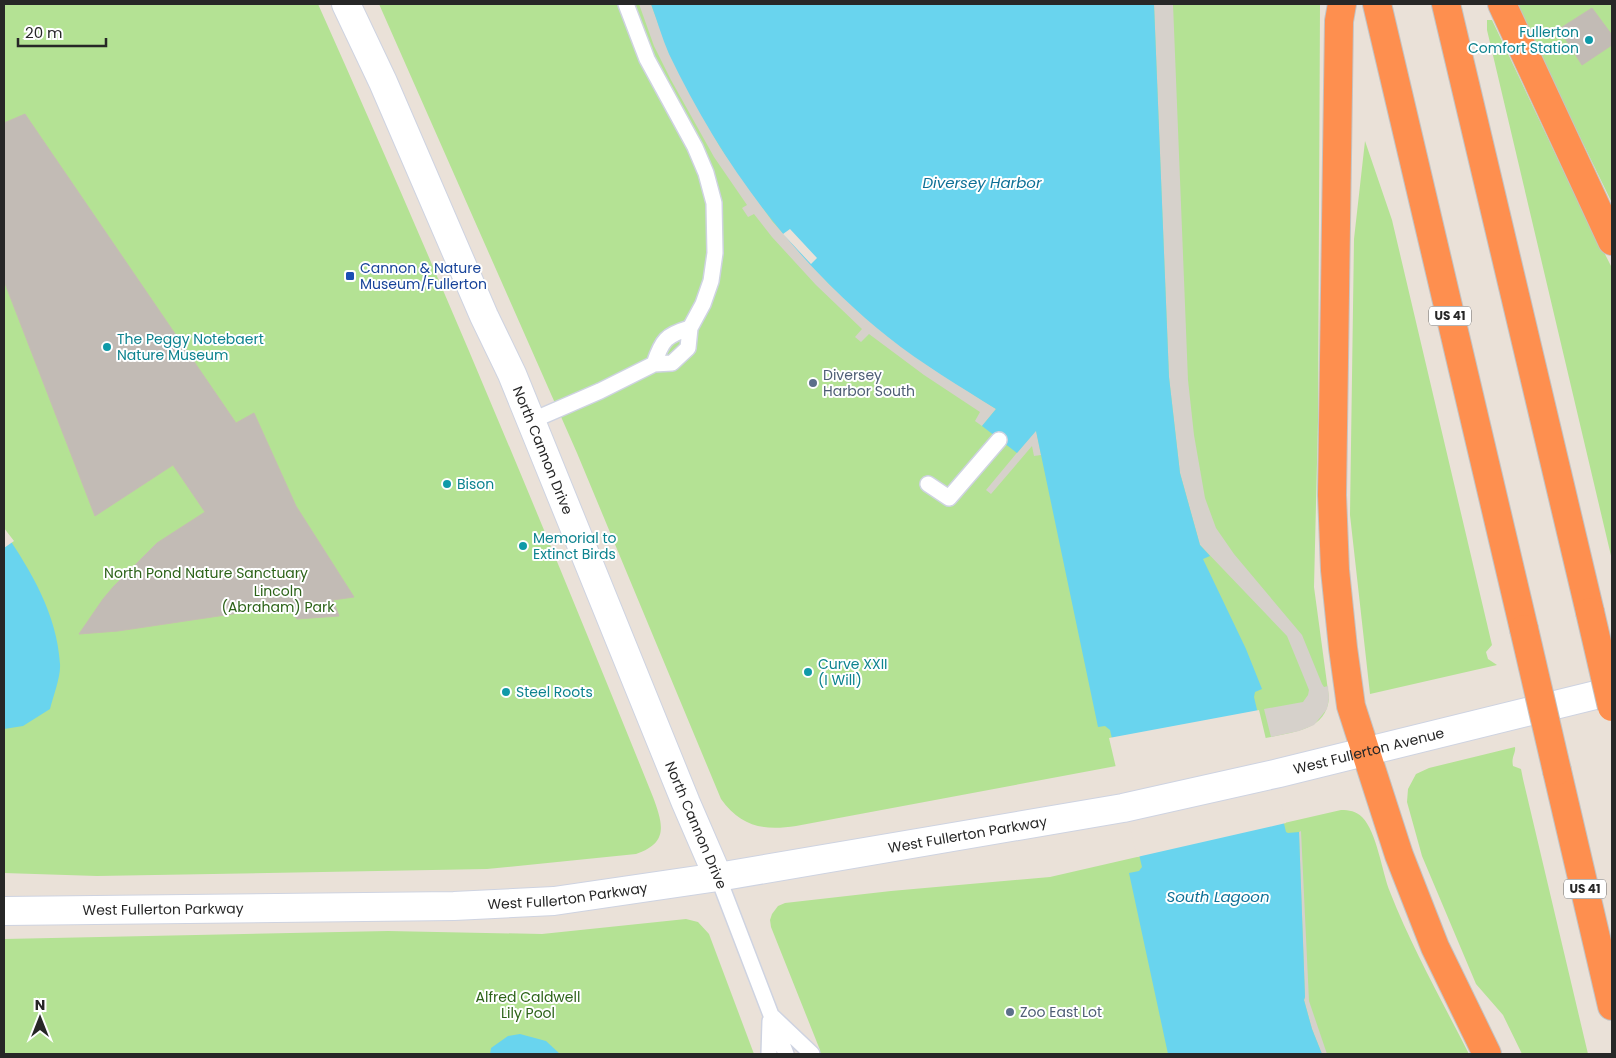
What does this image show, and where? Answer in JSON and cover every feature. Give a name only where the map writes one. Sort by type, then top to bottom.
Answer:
[{"type":"highway","points":[[1342,4],[1339,21],[1332,495],[1335,570],[1351,706],[1399,854],[1435,947],[1487,1054]]},
{"type":"highway","name":"US 41","points":[[1377,4],[1612,1006]]},
{"type":"highway","points":[[1446,4],[1612,707]]},
{"type":"highway","points":[[1502,4],[1612,241]]},
{"type":"main road","name":"North Cannon Drive","points":[[346,4],[383,82],[484,316],[512,374],[686,803],[718,877]]},
{"type":"main road","name":"West Fullerton Avenue","points":[[1123,808],[1279,773],[1612,691]]},
{"type":"main road","name":"West Fullerton Parkway","points":[[4,912],[454,906],[554,902],[718,877],[1123,808]]},
{"type":"lane","points":[[531,421],[600,391],[654,364],[672,363],[688,348],[690,328],[703,304],[711,281],[715,253],[714,203],[706,172],[646,59],[626,4]]},
{"type":"lane","points":[[654,364],[660,346],[674,333],[690,328]]},
{"type":"lane","points":[[928,484],[949,498],[999,440]]},
{"type":"lane","name":"North Cannon Drive","points":[[718,877],[786,1054]]},
{"type":"lane","name":"North Cannon Drive","points":[[769,1054],[770,1014]]},
{"type":"lane","name":"North Cannon Drive","points":[[770,1014],[812,1054]]},
{"type":"green space","name":"Lincoln (Abraham) Park","points":[[4,4],[318,4],[405,201],[489,399],[653,797],[661,824],[661,831],[659,838],[647,850],[636,854],[487,869],[97,876],[4,873]]},
{"type":"green space","points":[[379,4],[1320,4],[1318,421],[1314,587],[1329,698],[1327,709],[1322,717],[1308,727],[1271,737],[796,826],[763,827],[754,825],[737,816],[721,799],[577,453]]},
{"type":"green space","points":[[1518,4],[1612,4],[1612,203],[1529,32]]},
{"type":"green space","points":[[1487,20],[1492,20],[1571,187],[1612,268],[1612,560],[1487,30]]},
{"type":"green space","points":[[1365,141],[1392,220],[1492,645],[1486,652],[1488,659],[1497,665],[1370,694],[1350,515],[1354,239]]},
{"type":"green space","points":[[1515,747],[1513,766],[1521,769],[1588,1054],[1522,1054],[1503,1015],[1476,984],[1422,856],[1407,802],[1408,789],[1416,774],[1429,768]]},
{"type":"green space","points":[[1341,810],[1357,813],[1372,832],[1387,884],[1399,913],[1469,1054],[811,1054],[820,1050],[771,927],[770,920],[772,914],[778,906],[785,903],[891,891],[1050,877]]},
{"type":"green space","points":[[686,919],[698,922],[709,934],[754,1054],[4,1054],[4,939],[388,931],[542,934]]},
{"type":"shaded area","points":[[639,4],[651,4],[669,53],[691,95],[720,147],[772,221],[829,284],[889,337],[929,366],[996,409],[982,426],[975,421],[980,412],[924,375],[869,334],[861,342],[855,337],[862,329],[816,285],[772,237],[754,214],[748,217],[742,208],[747,205],[714,157],[671,80],[654,46]]},
{"type":"shaded area","points":[[1154,4],[1173,4],[1188,380],[1194,435],[1205,498],[1216,528],[1234,554],[1302,635],[1322,684],[1324,687],[1328,686],[1329,698],[1327,709],[1314,725],[1299,731],[1271,737],[1264,709],[1303,702],[1309,690],[1287,636],[1200,545],[1180,473],[1169,377]]},
{"type":"shaded area","points":[[1036,430],[1041,455],[1034,456],[1032,446],[991,494],[986,490]]},
{"type":"shaded area","points":[[1301,831],[1309,1001],[1327,1054],[1322,1054],[1312,1029],[1304,1000],[1299,832]]},
{"type":"water","name":"Diversey Harbor","points":[[651,4],[1154,4],[1169,377],[1180,473],[1200,545],[1210,556],[1203,559],[1246,649],[1262,689],[1255,692],[1254,697],[1286,832],[1299,832],[1304,1000],[1312,1029],[1322,1054],[1168,1054],[1129,873],[1139,871],[1142,867],[1110,730],[1105,726],[1098,727],[1036,431],[1017,453],[982,426],[996,409],[927,366],[888,337],[854,308],[791,243],[736,172],[712,134],[669,54]]},
{"type":"water","points":[[4,531],[33,577],[48,610],[58,646],[60,669],[50,709],[23,726],[4,729]]},
{"type":"water","name":"Alfred Caldwell Lily Pool","points":[[520,1034],[546,1041],[560,1054],[490,1054],[491,1048],[508,1036]]},
{"type":"pier","points":[[790,229],[817,258],[811,264],[783,234]]},
{"type":"pier","points":[[4,528],[14,541],[4,548]]},
{"type":"pier","points":[[1259,710],[1286,823],[1137,857],[1109,738]]},
{"type":"building","name":"Fullerton Comfort Station","points":[[1592,8],[1612,35],[1612,45],[1582,65],[1559,29]]},
{"type":"building","name":"The Peggy Notebaert Nature Museum","points":[[25,114],[236,423],[254,413],[296,506],[354,597],[333,600],[339,616],[297,619],[286,606],[118,631],[79,634],[114,586],[157,543],[205,512],[173,465],[95,516],[4,281],[4,123]]},
{"type":"place","name":"Fullerton Comfort Station","points":[[1589,40]]},
{"type":"place","name":"Cannon & Nature Museum/Fullerton","points":[[350,276]]},
{"type":"place","name":"The Peggy Notebaert Nature Museum","points":[[107,347]]},
{"type":"place","name":"Diversey Harbor South","points":[[813,383]]},
{"type":"place","name":"Bison","points":[[447,484]]},
{"type":"place","name":"Memorial to Extinct Birds","points":[[523,546]]},
{"type":"place","name":"Curve XXII (I Will)","points":[[808,672]]},
{"type":"place","name":"Steel Roots","points":[[506,692]]},
{"type":"place","name":"Zoo East Lot","points":[[1010,1012]]},
{"type":"park label","name":"North Pond Nature Sanctuary","points":[[206,573]]},
{"type":"water label","name":"South Lagoon","points":[[1218,897]]}]
